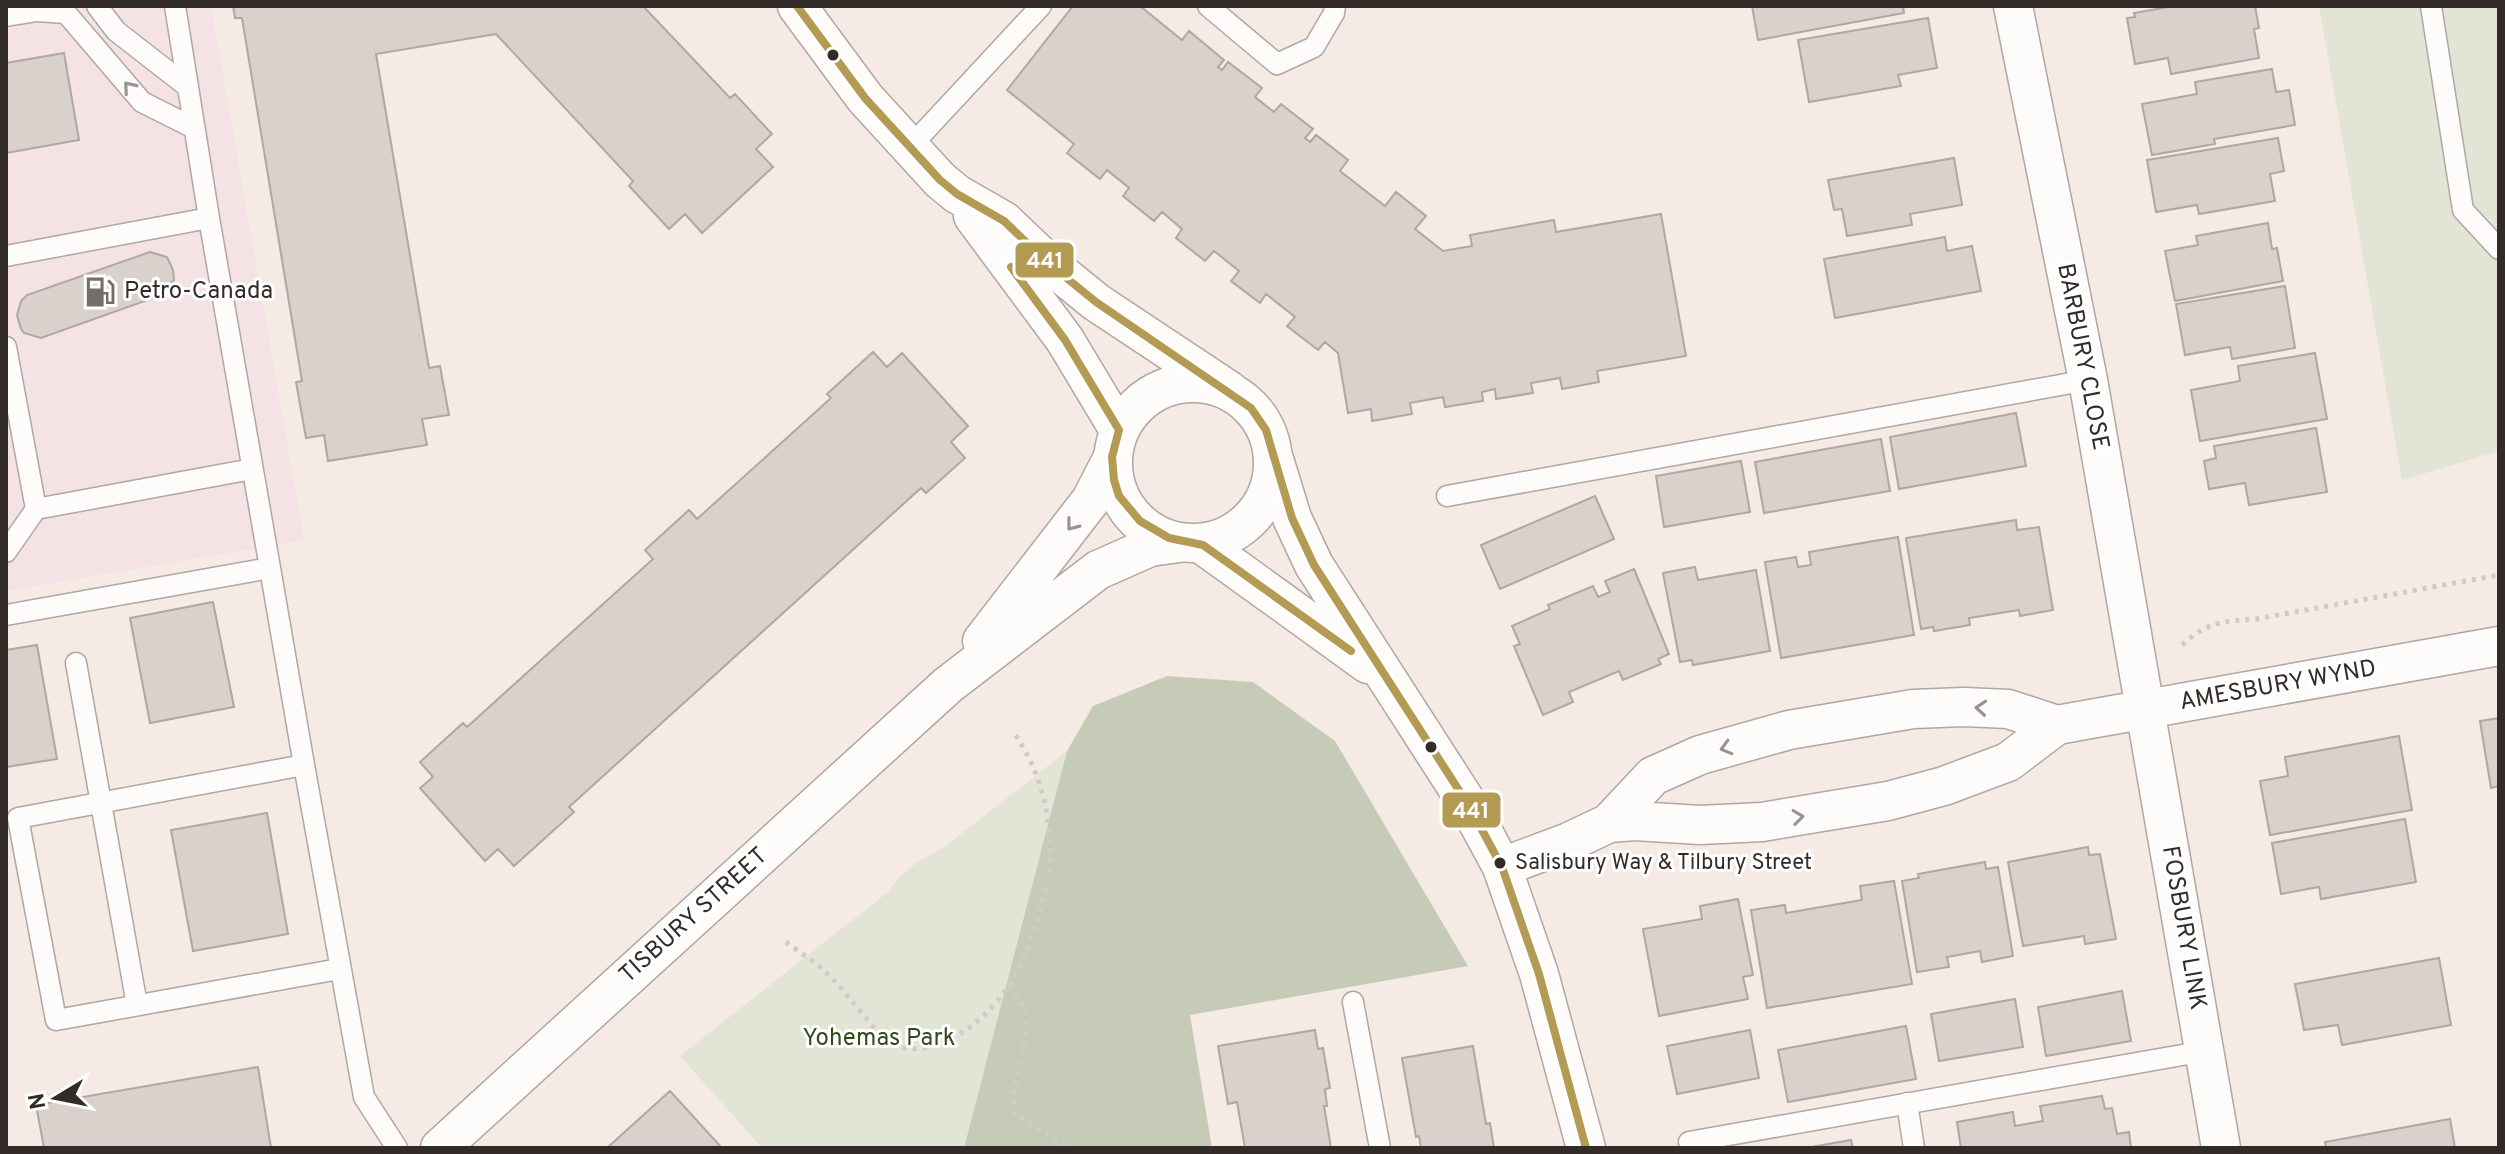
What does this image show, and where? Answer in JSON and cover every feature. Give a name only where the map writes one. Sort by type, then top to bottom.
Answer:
[{"type":"street","points":[[797,6],[865,98],[957,194],[1065,340],[1116,445]]},
{"type":"street","name":"BARBURY CLOSE","points":[[2013,6],[2088,380],[2146,709]]},
{"type":"street","points":[[957,194],[1004,221],[1048,263],[1096,302],[1230,391],[1251,408],[1266,430],[1300,539],[1469,806],[1502,867],[1539,974],[1586,1148]]},
{"type":"street","points":[[1230,391],[1205,384],[1179,384],[1154,393],[1133,409],[1116,445],[1115,482],[1125,506],[1143,525],[1191,544],[1386,678]]},
{"type":"street","name":"TISBURY STREET","points":[[948,685],[1091,500],[1116,445]]},
{"type":"street","points":[[1191,544],[1242,526],[1260,507],[1271,482],[1273,456]]},
{"type":"street","name":"TISBURY STREET","points":[[440,1148],[948,685],[1098,570],[1150,547],[1191,544]]},
{"type":"street","name":"AMESBURY WYND","points":[[1502,867],[1609,823],[1635,821],[1700,825],[1762,822],[1888,801],[1944,786],[2008,762],[2057,725],[2499,646]]},
{"type":"street","name":"AMESBURY WYND","points":[[1609,823],[1653,776],[1700,755],[1789,730],[1913,709],[1964,707],[2008,709],[2057,725]]},
{"type":"street","name":"FOSBURY LINK","points":[[2146,709],[2221,1148]]},
{"type":"lane","points":[[97,6],[116,31],[188,87]]},
{"type":"lane","points":[[175,6],[339,969],[364,1097],[397,1148]]},
{"type":"lane","points":[[910,147],[1041,6]]},
{"type":"lane","points":[[1208,6],[1277,64],[1314,47],[1335,6]]},
{"type":"lane","points":[[2431,6],[2463,210],[2499,249]]},
{"type":"lane","points":[[6,16],[37,11],[66,13],[142,102],[194,128]]},
{"type":"lane","points":[[6,256],[209,218]]},
{"type":"lane","points":[[6,347],[36,509]]},
{"type":"lane","points":[[1447,496],[2088,380]]},
{"type":"lane","points":[[6,552],[36,509],[252,469]]},
{"type":"lane","points":[[6,615],[270,568]]},
{"type":"lane","points":[[76,663],[137,1005]]},
{"type":"lane","points":[[304,765],[12,818],[56,1020],[339,969]]},
{"type":"lane","points":[[1353,1002],[1380,1148]]},
{"type":"lane","points":[[1689,1142],[2205,1051]]},
{"type":"lane","points":[[1907,1103],[1914,1148]]},
{"type":"path","points":[[2182,645],[2206,625],[2256,619],[2499,575]]},
{"type":"path","points":[[786,942],[818,965],[886,1042],[899,1049],[941,1044],[981,1018],[1009,986],[1029,944],[1051,850],[1045,796],[1030,755],[1014,733]]},
{"type":"path","points":[[1009,986],[1022,1004],[1025,1021],[1023,1056],[1012,1103],[1015,1114],[1070,1148]]},
{"type":"shaded area","points":[[6,6],[211,6],[304,540],[6,591]]},
{"type":"green space","points":[[2319,6],[2499,6],[2499,451],[2402,480]]},
{"type":"green space","points":[[1167,676],[1253,682],[1335,741],[1468,966],[1190,1015],[1212,1148],[964,1148],[1067,751],[1093,706]]},
{"type":"green space","name":"Yohemas Park","points":[[1067,751],[964,1148],[762,1148],[680,1056],[888,892],[912,866],[943,848]]},
{"type":"building","points":[[233,6],[643,6],[730,98],[735,94],[772,134],[756,149],[773,167],[702,233],[685,214],[669,229],[629,186],[633,181],[496,34],[376,54],[429,368],[440,366],[449,415],[422,419],[427,445],[328,461],[324,435],[306,438],[296,382],[302,381],[242,18],[235,18]]},
{"type":"building","points":[[1073,6],[1140,6],[1182,40],[1189,31],[1224,60],[1218,67],[1222,70],[1228,62],[1262,88],[1255,97],[1274,112],[1281,104],[1313,129],[1305,138],[1310,142],[1316,135],[1348,160],[1340,171],[1385,206],[1396,192],[1426,216],[1415,229],[1443,251],[1472,246],[1470,235],[1554,220],[1556,232],[1661,214],[1686,356],[1597,371],[1599,382],[1562,389],[1560,378],[1531,383],[1533,393],[1496,399],[1495,389],[1482,392],[1483,401],[1445,407],[1443,397],[1410,403],[1412,414],[1372,421],[1371,409],[1348,413],[1338,353],[1325,342],[1318,350],[1287,326],[1295,317],[1266,294],[1260,303],[1231,281],[1239,271],[1214,251],[1205,261],[1176,238],[1182,229],[1162,212],[1154,221],[1123,196],[1129,188],[1107,170],[1100,179],[1067,153],[1074,144],[1007,90]]},
{"type":"building","points":[[1752,6],[1903,6],[1904,13],[1758,40]]},
{"type":"building","points":[[2174,6],[2255,6],[2259,28],[2254,29],[2259,58],[2171,74],[2168,58],[2135,64],[2127,18],[2135,17],[2134,13]]},
{"type":"building","points":[[1928,18],[1937,68],[1898,75],[1901,86],[1809,102],[1798,40]]},
{"type":"building","points":[[64,53],[79,140],[6,153],[6,63]]},
{"type":"building","points":[[2272,69],[2276,92],[2289,90],[2295,125],[2214,139],[2215,144],[2152,155],[2142,104],[2197,94],[2195,82]]},
{"type":"building","points":[[2278,138],[2284,171],[2270,174],[2275,201],[2199,214],[2197,205],[2156,212],[2147,160]]},
{"type":"building","points":[[1954,158],[1962,205],[1910,214],[1912,225],[1847,236],[1842,209],[1834,210],[1828,180]]},
{"type":"building","points":[[2268,223],[2272,249],[2277,248],[2283,281],[2175,301],[2165,251],[2198,245],[2196,236]]},
{"type":"building","points":[[1945,237],[1947,251],[1972,246],[1981,291],[1835,318],[1824,259]]},
{"type":"building","name":"Petro-Canada","points":[[150,252],[167,257],[173,270],[174,280],[159,296],[41,338],[24,333],[21,329],[17,315],[21,301],[27,295]]},
{"type":"building","points":[[2285,286],[2295,348],[2232,359],[2230,347],[2185,355],[2176,304]]},
{"type":"building","points":[[873,352],[887,367],[902,353],[968,426],[951,442],[965,458],[926,493],[921,488],[569,807],[574,812],[514,866],[498,849],[485,861],[420,788],[433,777],[420,762],[463,723],[467,727],[653,559],[645,550],[689,510],[697,519],[831,398],[827,394]]},
{"type":"building","points":[[2315,353],[2327,419],[2200,441],[2191,390],[2240,381],[2238,366]]},
{"type":"building","points":[[2016,413],[2026,466],[1899,489],[1890,437]]},
{"type":"building","points":[[2316,428],[2327,492],[2249,505],[2245,483],[2209,489],[2204,461],[2216,458],[2214,446]]},
{"type":"building","points":[[1881,439],[1890,491],[1764,513],[1755,462]]},
{"type":"building","points":[[1741,461],[1750,512],[1664,527],[1656,476]]},
{"type":"building","points":[[1595,496],[1614,539],[1500,589],[1481,545]]},
{"type":"building","points":[[2016,520],[2017,530],[2039,527],[2053,610],[2020,616],[2019,610],[1969,618],[1970,625],[1934,631],[1933,627],[1921,629],[1906,538]]},
{"type":"building","points":[[1898,537],[1914,635],[1781,658],[1765,562],[1796,557],[1798,567],[1811,565],[1809,552]]},
{"type":"building","points":[[1695,567],[1698,580],[1756,570],[1770,651],[1693,665],[1692,660],[1680,662],[1663,573]]},
{"type":"building","points":[[1634,569],[1669,654],[1658,659],[1661,664],[1623,680],[1619,671],[1569,692],[1573,702],[1543,715],[1514,646],[1520,644],[1512,626],[1550,609],[1548,605],[1593,586],[1598,597],[1610,592],[1605,581]]},
{"type":"building","points":[[213,602],[234,707],[150,723],[130,618]]},
{"type":"building","points":[[37,645],[57,759],[6,767],[6,650]]},
{"type":"building","points":[[2499,718],[2499,786],[2491,788],[2480,721]]},
{"type":"building","points":[[2399,736],[2412,810],[2270,835],[2260,781],[2288,776],[2285,757]]},
{"type":"building","points":[[267,813],[288,934],[193,951],[171,830]]},
{"type":"building","points":[[2405,819],[2416,882],[2321,899],[2319,887],[2281,894],[2272,843]]},
{"type":"building","points":[[2088,847],[2089,855],[2100,854],[2116,939],[2085,944],[2084,936],[2023,946],[2008,862]]},
{"type":"building","points":[[1985,862],[1986,869],[1998,867],[2013,956],[1982,962],[1980,951],[1947,957],[1949,967],[1917,972],[1902,881],[1919,878],[1918,874]]},
{"type":"building","points":[[1894,881],[1912,984],[1767,1008],[1751,910],[1785,905],[1786,913],[1862,900],[1860,886]]},
{"type":"building","points":[[1738,899],[1753,975],[1743,977],[1748,999],[1659,1016],[1643,929],[1702,919],[1700,906]]},
{"type":"building","points":[[2439,958],[2451,1025],[2342,1045],[2338,1025],[2304,1030],[2295,984]]},
{"type":"building","points":[[2122,991],[2131,1041],[2046,1056],[2038,1007]]},
{"type":"building","points":[[2015,999],[2023,1047],[1939,1061],[1931,1014]]},
{"type":"building","points":[[1906,1026],[1916,1079],[1788,1102],[1778,1050]]},
{"type":"building","points":[[1315,1030],[1318,1049],[1323,1048],[1330,1088],[1325,1089],[1327,1106],[1324,1106],[1331,1148],[1245,1148],[1237,1102],[1228,1104],[1218,1046]]},
{"type":"building","points":[[1750,1030],[1759,1078],[1677,1094],[1667,1046]]},
{"type":"building","points":[[1473,1046],[1486,1124],[1490,1123],[1494,1148],[1421,1148],[1419,1136],[1416,1137],[1402,1058]]},
{"type":"building","points":[[258,1067],[271,1148],[44,1148],[36,1105]]},
{"type":"building","points":[[670,1091],[722,1148],[607,1148]]},
{"type":"building","points":[[2102,1096],[2105,1109],[2112,1108],[2117,1134],[2129,1132],[2131,1148],[1961,1148],[1957,1122],[2013,1112],[2015,1126],[2043,1121],[2040,1106]]},
{"type":"building","points":[[2450,1119],[2455,1148],[2326,1148],[2325,1142]]},
{"type":"building","points":[[1851,1140],[1853,1148],[1806,1148]]},
{"type":"transit line","name":"441","points":[[797,6],[865,98],[940,180],[957,194],[1004,221],[1048,263],[1096,302],[1251,408],[1266,430],[1292,518],[1314,565],[1469,806],[1502,867],[1539,974],[1586,1148]]},
{"type":"transit line","name":"441","points":[[1011,267],[1065,340],[1119,430],[1112,457],[1114,480],[1119,496],[1140,521],[1169,538],[1203,545],[1351,651]]},
{"type":"place","name":"Petro-Canada","points":[[100,292]]},
{"type":"place","name":"Salisbury Way & Tilbury Street","points":[[1500,863]]}]
